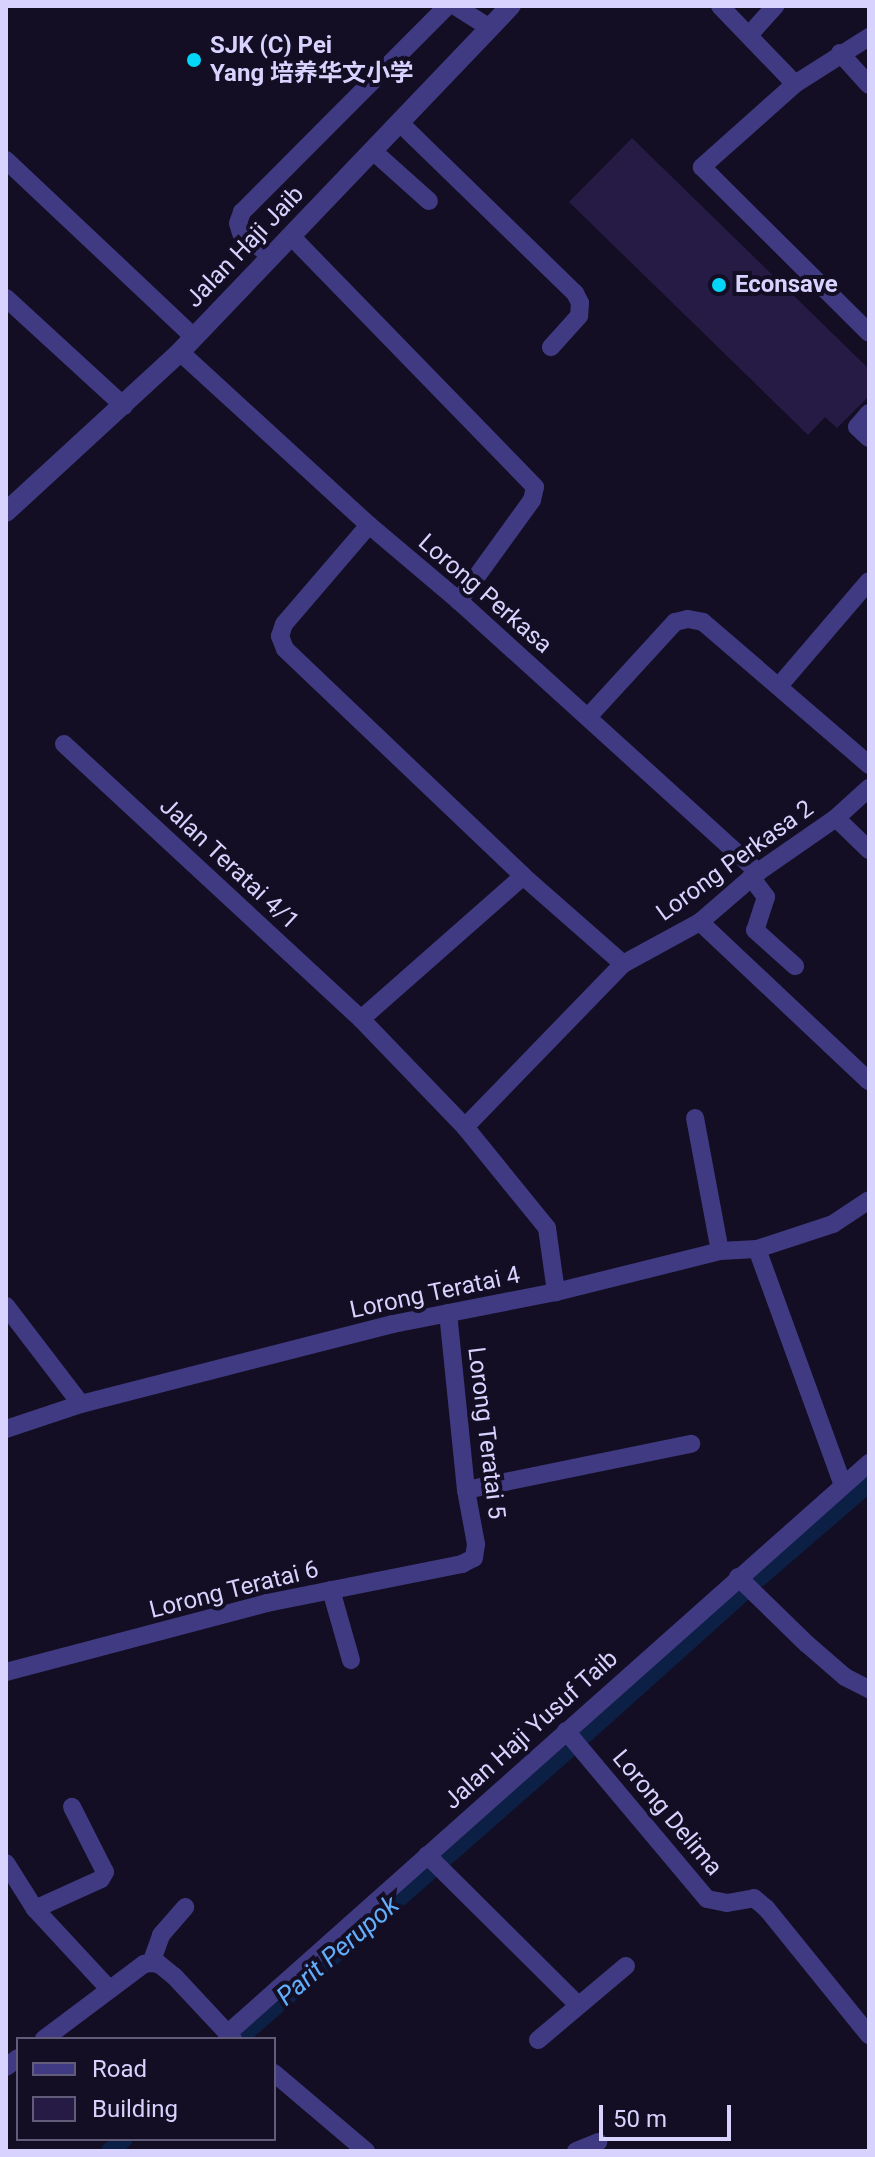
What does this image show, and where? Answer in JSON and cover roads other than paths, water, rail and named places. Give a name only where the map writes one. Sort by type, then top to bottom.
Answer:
[{"type":"street","points":[[272,257],[241,233],[238,223],[242,212],[447,6]]},
{"type":"street","points":[[455,6],[490,28]]},
{"type":"street","name":"Jalan Haji Jaib","points":[[6,512],[124,406],[187,344],[511,6]]},
{"type":"street","points":[[720,6],[795,84]]},
{"type":"street","points":[[750,34],[775,6]]},
{"type":"street","points":[[869,37],[795,84],[702,167],[869,333]]},
{"type":"street","points":[[840,53],[869,85]]},
{"type":"street","points":[[400,123],[575,293],[580,303],[579,316],[551,347]]},
{"type":"street","points":[[373,151],[429,201]]},
{"type":"street","name":"Lorong Perkasa","points":[[6,160],[369,525],[588,717],[755,874]]},
{"type":"street","points":[[291,236],[535,487],[532,500],[459,601]]},
{"type":"street","points":[[6,298],[124,406]]},
{"type":"street","points":[[369,525],[284,624],[280,636],[285,649],[523,876],[623,964]]},
{"type":"street","points":[[779,686],[869,581]]},
{"type":"street","points":[[588,717],[675,622],[688,619],[703,622],[869,765]]},
{"type":"street","name":"Jalan Teratai 4/1","points":[[64,744],[361,1019],[465,1127],[547,1228],[556,1292]]},
{"type":"street","name":"Lorong Perkasa 2","points":[[465,1127],[623,964],[700,922],[755,874],[836,818],[869,788]]},
{"type":"street","points":[[836,818],[869,850]]},
{"type":"street","points":[[755,874],[766,897],[755,930],[795,966]]},
{"type":"street","points":[[361,1019],[523,876]]},
{"type":"street","points":[[700,922],[869,1081]]},
{"type":"street","points":[[695,1118],[720,1251]]},
{"type":"street","name":"Lorong Teratai 4","points":[[6,1429],[81,1404],[323,1341],[556,1292],[720,1251],[757,1249],[833,1224],[869,1200]]},
{"type":"street","points":[[757,1249],[843,1485]]},
{"type":"street","points":[[6,1306],[81,1404]]},
{"type":"street","name":"Lorong Teratai 5","points":[[448,1313],[466,1490],[476,1544],[474,1558]]},
{"type":"street","points":[[466,1490],[691,1444]]},
{"type":"street","name":"Jalan Haji Yusuf Taib","points":[[230,2037],[427,1855],[869,1463]]},
{"type":"street","name":"Lorong Teratai 6","points":[[6,1672],[267,1603],[462,1564],[474,1558]]},
{"type":"street","points":[[738,1577],[845,1677],[869,1689]]},
{"type":"street","points":[[331,1590],[351,1660]]},
{"type":"street","name":"Lorong Delima","points":[[566,1731],[707,1899],[727,1903],[754,1898],[766,1908],[869,2035]]},
{"type":"street","points":[[35,1909],[101,1879],[105,1872],[72,1807]]},
{"type":"street","points":[[427,1855],[577,2004]]},
{"type":"street","points":[[6,1863],[35,1909],[110,1990]]},
{"type":"street","points":[[151,1963],[154,1945],[185,1907]]},
{"type":"street","points":[[47,2037],[151,1963],[159,1964],[174,1976],[230,2037]]},
{"type":"street","points":[[538,2040],[577,2004],[626,1966]]},
{"type":"street","points":[[276,2075],[366,2151]]},
{"type":"street","points":[[576,2151],[598,2142]]},
{"type":"waterway","name":"Parit Perupok","points":[[759,1578],[869,1483]]},
{"type":"waterway","name":"Parit Perupok","points":[[583,1736],[746,1590]]},
{"type":"waterway","name":"Parit Perupok","points":[[446,1857],[570,1748]]},
{"type":"waterway","name":"Parit Perupok","points":[[245,2033],[431,1870]]},
{"type":"waterway","name":"Parit Perupok","points":[[110,2151],[122,2141]]},
{"type":"place","name":"SJK (C) Pei Yang 培养华文小学","points":[[194,60]]},
{"type":"place","name":"Econsave","points":[[719,285]]}]
